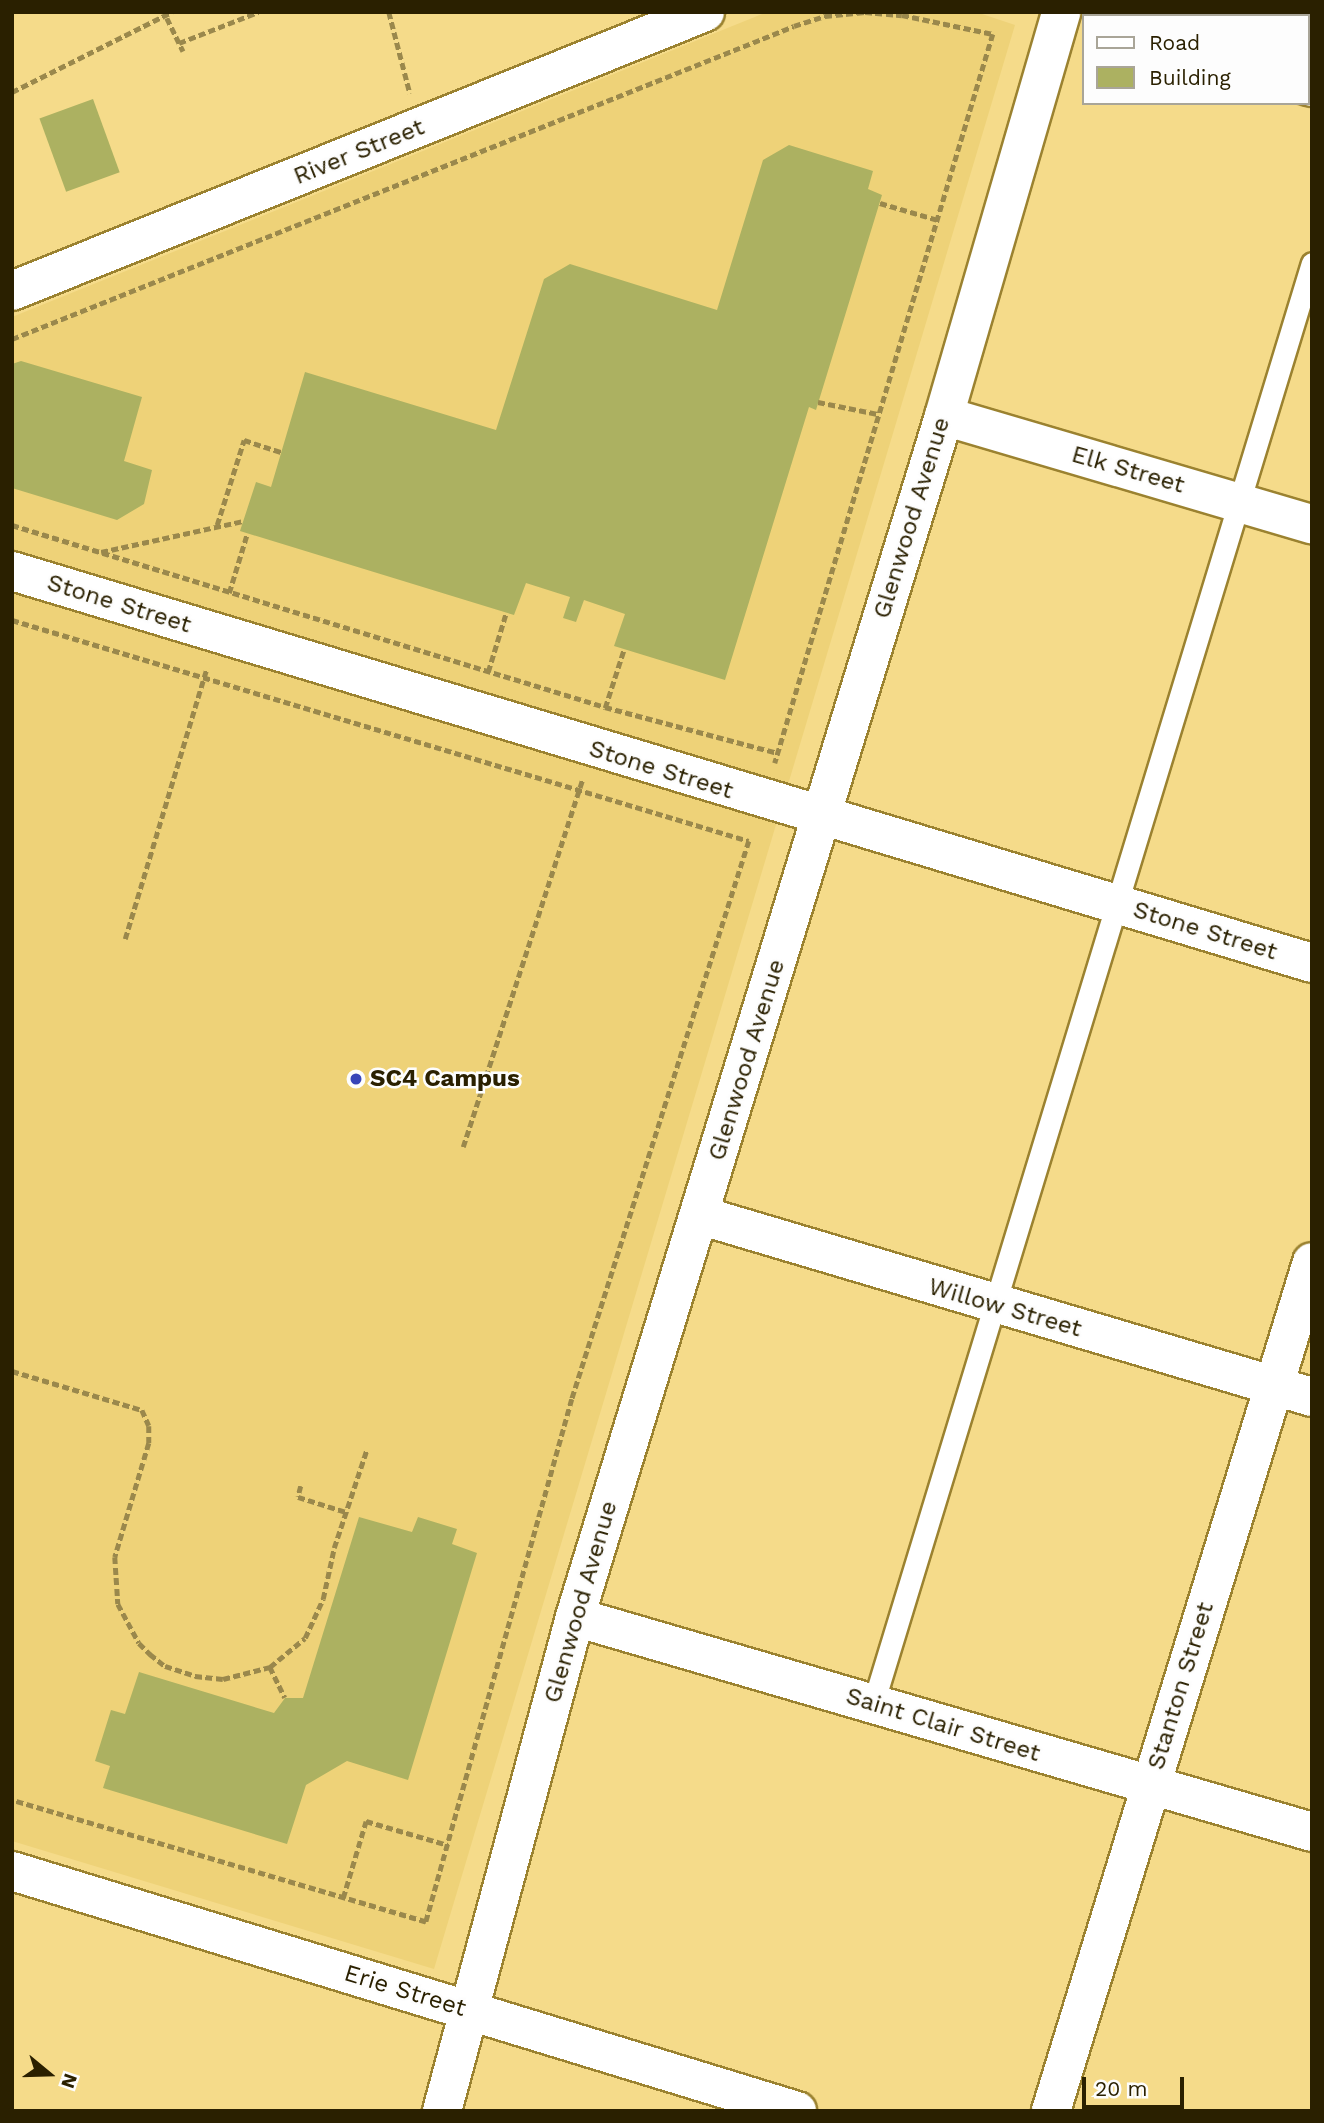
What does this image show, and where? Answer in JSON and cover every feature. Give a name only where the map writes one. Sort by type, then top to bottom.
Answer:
[{"type":"street","name":"River Street","points":[[12,291],[705,12]]},
{"type":"street","name":"Glenwood Avenue","points":[[442,2111],[575,1617],[1066,15]]},
{"type":"street","name":"Elk Street","points":[[944,416],[1312,523]]},
{"type":"street","name":"Stone Street","points":[[12,571],[761,800],[1312,963]]},
{"type":"street","name":"Willow Street","points":[[699,1215],[1312,1397]]},
{"type":"street","name":"Stanton Street","points":[[1051,2111],[1312,1262]]},
{"type":"street","name":"Saint Clair Street","points":[[575,1617],[1150,1788],[1194,1796],[1312,1832]]},
{"type":"street","name":"Erie Street","points":[[12,1871],[797,2111]]},
{"type":"lane","points":[[873,1704],[1312,263]]},
{"type":"path","points":[[12,92],[167,18],[172,12]]},
{"type":"path","points":[[179,43],[258,12]]},
{"type":"path","points":[[388,12],[419,128]]},
{"type":"path","points":[[12,339],[825,16],[902,15],[992,34],[778,753],[572,1399],[426,1922],[12,1800]]},
{"type":"path","points":[[167,18],[183,51]]},
{"type":"path","points":[[880,203],[937,220]]},
{"type":"path","points":[[818,402],[878,414]]},
{"type":"path","points":[[217,525],[244,440],[282,452]]},
{"type":"path","points":[[100,552],[243,521]]},
{"type":"path","points":[[12,525],[605,707],[778,753]]},
{"type":"path","points":[[125,939],[247,534]]},
{"type":"path","points":[[476,713],[506,612]]},
{"type":"path","points":[[12,620],[578,793],[750,841]]},
{"type":"path","points":[[463,1147],[624,649]]},
{"type":"path","points":[[12,1371],[142,1410],[149,1426],[149,1443],[115,1558],[114,1577],[118,1604],[139,1643],[165,1666],[195,1676],[223,1679],[270,1667],[315,1624],[367,1448]]},
{"type":"path","points":[[301,1486],[298,1497],[346,1512]]},
{"type":"path","points":[[270,1667],[285,1698]]},
{"type":"path","points":[[343,1898],[366,1821],[448,1845]]},
{"type":"shaded area","name":"SC4 Campus","points":[[767,12],[976,12],[1015,25],[434,1969],[12,1841],[12,317]]},
{"type":"shaded area","points":[[1141,12],[1312,12],[1312,63],[1310,14]]},
{"type":"building","points":[[93,99],[120,172],[66,192],[39,118]]},
{"type":"building","points":[[789,145],[873,171],[868,189],[882,195],[816,410],[809,407],[725,680],[614,646],[625,614],[584,600],[576,622],[563,618],[570,597],[526,583],[514,615],[240,531],[256,482],[271,487],[305,372],[496,430],[544,279],[570,264],[717,310],[763,160]]},
{"type":"building","points":[[21,361],[142,397],[124,461],[152,470],[144,504],[117,520],[12,488],[12,364]]},
{"type":"building","points":[[359,1517],[412,1532],[418,1517],[457,1529],[452,1544],[477,1553],[408,1780],[347,1761],[306,1785],[287,1844],[103,1788],[110,1766],[95,1761],[111,1710],[125,1714],[139,1672],[274,1713],[285,1698],[303,1698]]},
{"type":"place","name":"SC4 Campus","points":[[356,1079]]}]
